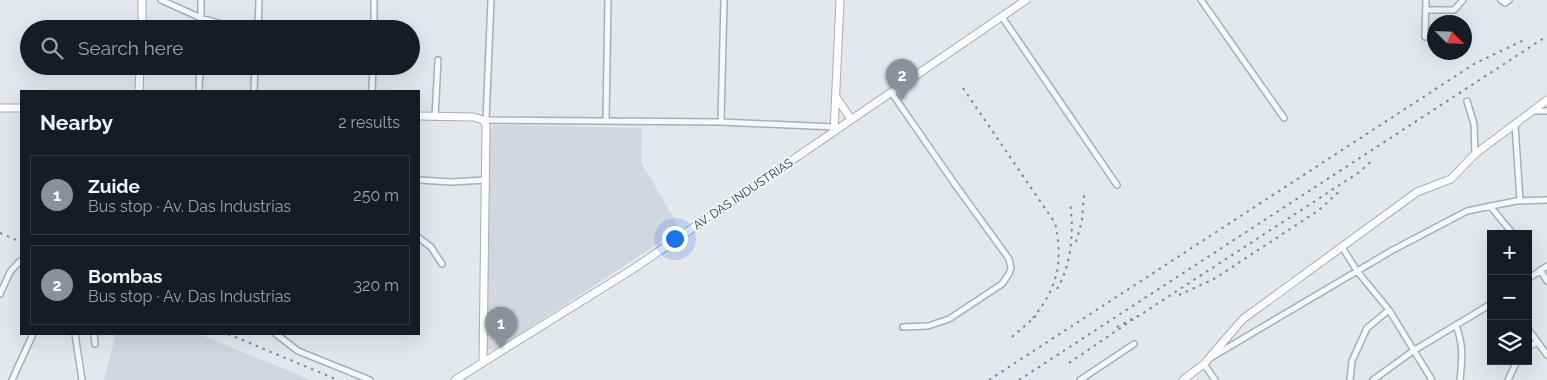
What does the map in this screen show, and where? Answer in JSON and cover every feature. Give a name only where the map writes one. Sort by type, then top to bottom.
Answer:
[{"type":"street","points":[[142,0],[142,20]]},
{"type":"street","points":[[161,0],[208,20]]},
{"type":"street","points":[[201,0],[201,18]]},
{"type":"street","points":[[258,20],[259,0]]},
{"type":"street","points":[[374,0],[374,20]]},
{"type":"street","points":[[483,362],[487,130],[485,120],[491,0]]},
{"type":"street","points":[[606,120],[608,0]]},
{"type":"street","points":[[722,122],[724,0]]},
{"type":"street","points":[[420,116],[473,117],[485,120],[722,122],[834,129],[840,0]]},
{"type":"street","name":"AV. DAS INDUSTRIAS","points":[[455,380],[633,269],[834,129],[1026,0]]},
{"type":"street","points":[[1201,0],[1284,118]]},
{"type":"street","points":[[1425,37],[1426,0]]},
{"type":"street","points":[[1426,10],[1454,10],[1463,0]]},
{"type":"street","points":[[1501,0],[1505,3],[1509,0]]},
{"type":"street","points":[[1002,17],[1117,185]]},
{"type":"street","points":[[435,116],[438,60]]},
{"type":"street","points":[[139,90],[140,75]]},
{"type":"street","points":[[200,75],[200,90]]},
{"type":"street","points":[[254,90],[255,75]]},
{"type":"street","points":[[372,90],[373,75]]},
{"type":"street","points":[[891,92],[1009,259],[1011,268],[1002,284],[949,319],[928,326],[903,327]]},
{"type":"street","points":[[836,96],[851,119]]},
{"type":"street","points":[[1207,361],[1243,319],[1417,192],[1451,180],[1475,154],[1547,100]]},
{"type":"street","points":[[1467,101],[1474,124],[1475,154]]},
{"type":"street","points":[[0,108],[20,108]]},
{"type":"street","points":[[1534,111],[1547,112]]},
{"type":"street","points":[[1515,124],[1520,201]]},
{"type":"street","points":[[420,180],[451,182],[486,180]]},
{"type":"street","points":[[1182,380],[1207,361],[1357,270],[1467,211],[1520,201],[1547,200]]},
{"type":"street","points":[[1490,206],[1509,230]]},
{"type":"street","points":[[420,239],[431,247],[442,264]]},
{"type":"street","points":[[1342,247],[1357,270],[1389,310],[1413,352],[1432,380]]},
{"type":"street","points":[[0,294],[10,272],[20,261]]},
{"type":"street","points":[[1532,275],[1547,266]]},
{"type":"street","points":[[1540,270],[1547,281]]},
{"type":"street","points":[[1373,380],[1413,352],[1487,306]]},
{"type":"street","points":[[1350,380],[1352,361],[1368,328],[1389,310]]},
{"type":"street","points":[[1456,325],[1462,343],[1463,362],[1460,380]]},
{"type":"street","points":[[1532,334],[1547,355]]},
{"type":"street","points":[[12,380],[33,335]]},
{"type":"street","points":[[75,335],[82,380]]},
{"type":"street","points":[[94,335],[95,344]]},
{"type":"street","points":[[277,335],[298,351],[370,380]]},
{"type":"street","points":[[1532,346],[1538,342]]},
{"type":"street","points":[[1080,380],[1134,344]]},
{"type":"street","points":[[1207,361],[1215,380]]},
{"type":"street","points":[[1508,380],[1515,365]]},
{"type":"shaded area","points":[[494,125],[642,128],[641,162],[680,229],[496,350],[487,349],[485,345],[489,130]]},
{"type":"shaded area","points":[[116,335],[201,335],[311,380],[104,380]]},
{"type":"railway","points":[[1019,380],[1547,36]]},
{"type":"railway","points":[[989,380],[1474,64],[1526,39]]},
{"type":"railway","points":[[963,88],[1055,223],[1059,250],[1056,275],[1047,298],[1031,320]]},
{"type":"railway","points":[[1137,317],[1358,173],[1373,160]]},
{"type":"railway","points":[[1179,295],[1214,279],[1319,210],[1342,189]]},
{"type":"railway","points":[[1076,242],[1082,221],[1084,195]]},
{"type":"railway","points":[[1057,289],[1066,269],[1071,247],[1072,224],[1070,202]]},
{"type":"railway","points":[[0,233],[20,242]]},
{"type":"railway","points":[[1012,337],[1036,316]]},
{"type":"railway","points":[[1069,363],[1138,316],[1113,329]]},
{"type":"railway","points":[[230,335],[338,380]]},
{"type":"place","name":"Bombas","points":[[902,100]]},
{"type":"place","name":"Zuide","points":[[501,348]]}]
